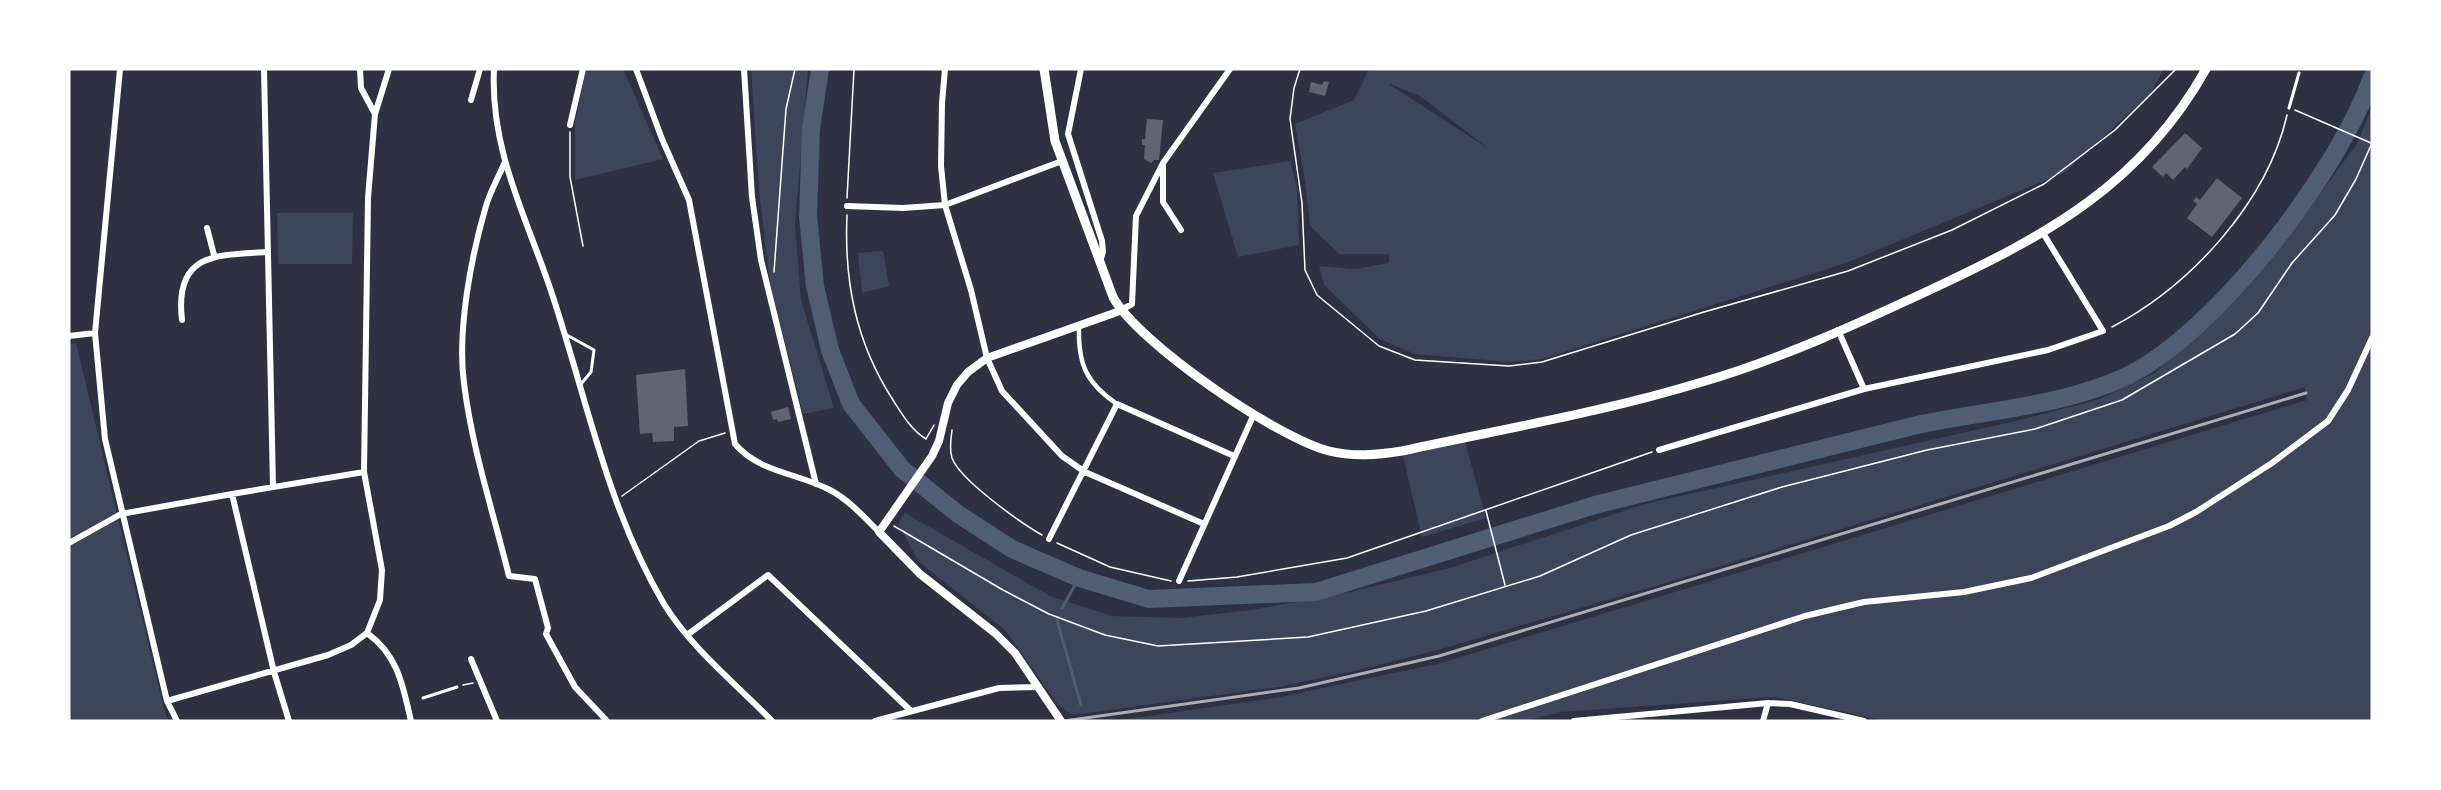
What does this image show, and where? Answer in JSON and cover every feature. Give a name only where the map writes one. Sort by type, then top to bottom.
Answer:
[{"type":"main road","points":[[1044,69],[1051,124],[1062,161],[1120,311],[1131,323],[1220,394],[1294,438],[1328,450],[1354,455],[1391,453],[1655,396],[1741,370],[1960,276],[2043,233],[2084,207],[2149,148],[2182,108],[2206,69]]},
{"type":"street","points":[[120,69],[95,333],[105,439],[167,701],[177,721]]},
{"type":"street","points":[[264,69],[273,486]]},
{"type":"street","points":[[360,69],[361,88],[375,114]]},
{"type":"street","points":[[167,701],[274,672],[328,655],[351,645],[367,633],[380,600],[382,570],[364,472],[368,198],[375,114],[389,69]]},
{"type":"street","points":[[471,100],[480,69]]},
{"type":"street","points":[[494,69],[494,108],[504,164],[550,288],[615,502],[664,604],[687,635],[772,721]]},
{"type":"street","points":[[570,125],[583,69]]},
{"type":"street","points":[[636,69],[662,139],[689,200],[735,444],[751,459],[829,489],[853,507],[920,574],[995,633],[1015,652],[1061,721]]},
{"type":"street","points":[[744,69],[752,197],[761,260],[816,484]]},
{"type":"street","points":[[945,69],[942,113],[945,205],[971,290],[987,358],[1002,391],[1062,456],[1085,472],[1204,524]]},
{"type":"street","points":[[1081,69],[1068,134],[1096,224],[1103,252],[1100,262]]},
{"type":"street","points":[[879,532],[932,456],[957,385],[968,372],[987,358],[1079,327],[1132,304],[1136,216],[1163,163],[1230,69]]},
{"type":"street","points":[[847,207],[903,208],[945,205],[1062,161]]},
{"type":"street","points":[[1163,163],[1163,202],[1181,230]]},
{"type":"street","points":[[504,164],[486,204],[469,280],[463,381],[481,477],[509,576],[535,579],[548,628],[546,634],[575,687],[607,721]]},
{"type":"street","points":[[207,228],[214,255]]},
{"type":"street","points":[[1659,450],[1864,389],[2048,350],[2103,331],[2043,233]]},
{"type":"street","points":[[182,320],[182,287],[194,266],[214,255],[268,252]]},
{"type":"street","points":[[1079,327],[1080,354],[1088,379],[1117,404],[1234,456]]},
{"type":"street","points":[[1838,330],[1864,389]]},
{"type":"street","points":[[69,336],[95,333]]},
{"type":"street","points":[[1482,721],[1805,616],[1864,602],[1965,592],[2031,578],[2169,526],[2196,512],[2272,463],[2328,421],[2348,390],[2372,338]]},
{"type":"street","points":[[1049,539],[1085,472],[1117,404]]},
{"type":"street","points":[[1179,582],[1254,414]]},
{"type":"street","points":[[69,543],[121,514],[364,472]]},
{"type":"street","points":[[232,494],[274,672],[289,721]]},
{"type":"street","points":[[687,635],[768,575],[910,710]]},
{"type":"street","points":[[367,633],[385,648],[396,665],[411,721]]},
{"type":"street","points":[[471,659],[497,721]]},
{"type":"street","points":[[875,721],[999,688],[1040,687]]},
{"type":"street","points":[[1763,721],[1768,703]]},
{"type":"street","points":[[1574,721],[1605,720],[1768,703],[1790,704],[1864,721]]},
{"type":"lane","points":[[2289,108],[2299,73]]},
{"type":"lane","points":[[564,333],[594,350],[591,372],[579,386]]},
{"type":"lane","points":[[423,698],[457,687]]},
{"type":"path","points":[[774,272],[786,109],[795,69]]},
{"type":"path","points":[[854,69],[846,267],[861,335],[883,384],[912,427],[926,439]]},
{"type":"path","points":[[1300,69],[1294,88],[1290,119],[1302,203],[1305,270],[1317,295],[1379,346],[1415,360],[1509,366],[1542,362],[1848,271],[1952,230],[2044,184],[2115,130],[2176,69]]},
{"type":"path","points":[[2103,331],[2160,297],[2218,242],[2270,164],[2289,108]]},
{"type":"path","points":[[887,522],[1032,606],[1105,634],[1158,646],[1188,646],[1328,634],[1426,611],[1567,566],[1631,535],[1782,487],[1927,450],[2035,429],[2122,400],[2235,334],[2252,319],[2292,263],[2335,215],[2356,179],[2372,143],[2298,111]]},
{"type":"path","points":[[570,125],[570,177],[583,246]]},
{"type":"path","points":[[615,502],[699,441],[731,431]]},
{"type":"path","points":[[1179,582],[1237,577],[1330,561],[1486,512],[1659,450]]},
{"type":"path","points":[[1486,512],[1505,586]]},
{"type":"path","points":[[457,687],[480,681]]},
{"type":"shaded area","points":[[586,69],[623,69],[663,159],[575,180],[575,123]]},
{"type":"shaded area","points":[[751,69],[808,69],[795,224],[801,300],[834,408],[803,414],[770,283],[759,190]]},
{"type":"shaded area","points":[[1369,69],[2164,69],[2150,94],[2065,172],[1846,263],[1542,359],[1510,362],[1415,354],[1380,339],[1324,285],[1319,266],[1356,269],[1389,263],[1389,254],[1339,254],[1310,226],[1295,124],[1354,100]],"holes":[[[1390,84],[1420,96],[1489,149]]]},
{"type":"shaded area","points":[[2372,107],[2372,721],[1886,721],[1774,697],[1561,712],[1526,721],[1113,721],[1280,697],[1441,663],[2307,400],[2305,387],[1672,581],[1438,650],[1278,687],[1073,715],[1058,705],[1005,630],[919,562],[898,524],[905,513],[1050,596],[1112,616],[1181,618],[1251,610],[1350,592],[1450,568],[1645,504],[2016,421],[2097,400],[2155,373],[2235,298],[2298,223],[2357,144]]},
{"type":"shaded area","points":[[1290,161],[1297,188],[1299,245],[1238,257],[1213,173]]},
{"type":"shaded area","points":[[277,213],[353,213],[352,264],[278,264]]},
{"type":"shaded area","points":[[883,251],[889,286],[862,293],[858,253]]},
{"type":"shaded area","points":[[76,343],[165,713],[169,721],[69,721],[69,344]]},
{"type":"shaded area","points":[[1465,442],[1486,518],[1422,537],[1403,456]]},
{"type":"building","points":[[1324,81],[1329,82],[1325,96],[1309,92],[1311,82],[1322,85]]},
{"type":"building","points":[[1147,119],[1163,120],[1159,160],[1151,163],[1144,159],[1145,145],[1142,145],[1142,139],[1145,139]]},
{"type":"building","points":[[2185,133],[2202,148],[2187,169],[2185,167],[2173,180],[2166,173],[2163,177],[2152,167]]},
{"type":"building","points":[[2217,178],[2242,198],[2212,237],[2187,218],[2197,204],[2193,201],[2196,197],[2200,200]]},
{"type":"building","points":[[685,369],[688,426],[674,427],[674,441],[653,442],[652,433],[640,434],[636,375]]},
{"type":"building","points":[[788,407],[791,419],[778,422],[777,419],[773,420],[771,412]]},
{"type":"waterway","points":[[820,69],[811,129],[808,216],[815,286],[830,350],[851,404],[902,469],[958,514],[1012,549],[1079,578],[1149,599],[1316,592],[1595,505],[1917,425],[2022,407],[2074,395],[2125,377],[2160,356],[2197,325],[2234,288],[2270,246],[2303,202],[2332,157],[2356,115],[2372,77]]},
{"type":"waterway","points":[[1062,608],[1079,578]]},
{"type":"waterway","points":[[1057,620],[1081,705]]},
{"type":"railway","points":[[1064,721],[1299,688],[1439,656],[2306,393]]}]
